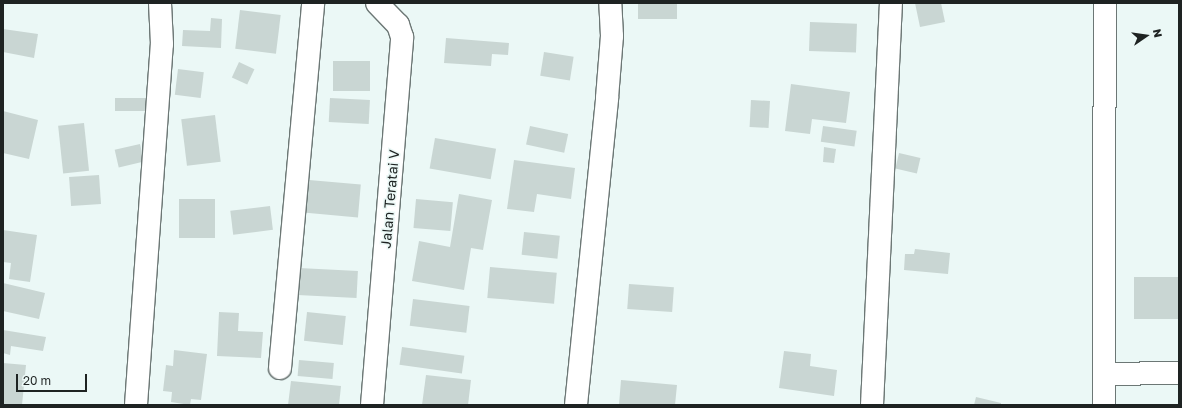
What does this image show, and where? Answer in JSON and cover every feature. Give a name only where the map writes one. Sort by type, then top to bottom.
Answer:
[{"type":"street","points":[[136,405],[162,44],[160,3]]},
{"type":"street","points":[[280,368],[313,3]]},
{"type":"street","name":"Jalan Teratai V","points":[[374,405],[402,37],[398,25],[377,3]]},
{"type":"street","points":[[576,405],[608,91],[612,36],[610,3]]},
{"type":"street","points":[[872,405],[891,3]]},
{"type":"street","points":[[1104,405],[1105,3]]},
{"type":"street","points":[[1105,374],[1179,373]]},
{"type":"building","points":[[638,3],[677,3],[677,19],[638,19]]},
{"type":"building","points":[[915,3],[941,3],[945,22],[920,27]]},
{"type":"building","points":[[240,10],[281,15],[276,54],[235,49]]},
{"type":"building","points":[[211,18],[222,19],[221,48],[182,46],[183,30],[210,31]]},
{"type":"building","points":[[810,22],[857,24],[856,53],[809,51]]},
{"type":"building","points":[[3,29],[38,34],[34,58],[3,52]]},
{"type":"building","points":[[446,38],[509,43],[508,55],[492,54],[491,66],[444,63]]},
{"type":"building","points":[[544,52],[574,57],[570,80],[540,76]]},
{"type":"building","points":[[333,61],[370,61],[370,91],[333,91]]},
{"type":"building","points":[[239,62],[254,69],[247,85],[232,77]]},
{"type":"building","points":[[178,69],[204,72],[201,98],[175,95]]},
{"type":"building","points":[[791,84],[850,92],[846,123],[812,119],[810,134],[785,131]]},
{"type":"building","points":[[115,98],[151,98],[151,111],[115,111]]},
{"type":"building","points":[[330,98],[370,100],[369,124],[329,122]]},
{"type":"building","points":[[751,100],[770,101],[769,128],[750,127]]},
{"type":"building","points":[[3,111],[38,120],[29,159],[3,153]]},
{"type":"building","points":[[215,115],[221,162],[187,166],[181,119]]},
{"type":"building","points":[[84,123],[89,171],[63,173],[58,126]]},
{"type":"building","points":[[530,126],[568,134],[564,153],[526,145]]},
{"type":"building","points":[[823,126],[857,131],[854,147],[821,142]]},
{"type":"building","points":[[435,138],[496,149],[491,179],[430,169]]},
{"type":"building","points":[[140,144],[144,162],[119,167],[115,150]]},
{"type":"building","points":[[824,147],[836,149],[834,163],[823,162]]},
{"type":"building","points":[[899,153],[920,158],[917,174],[895,169]]},
{"type":"building","points":[[514,160],[575,168],[571,199],[537,194],[534,212],[507,209]]},
{"type":"building","points":[[99,175],[101,204],[71,206],[69,177]]},
{"type":"building","points":[[309,180],[361,185],[358,217],[306,213]]},
{"type":"building","points":[[459,194],[492,200],[483,250],[471,248],[464,290],[412,281],[419,241],[450,247]]},
{"type":"building","points":[[179,199],[215,199],[215,238],[179,238]]},
{"type":"building","points":[[416,199],[453,202],[450,231],[413,228]]},
{"type":"building","points":[[270,206],[273,230],[233,235],[230,211]]},
{"type":"building","points":[[3,230],[37,235],[30,282],[9,279],[11,263],[3,262]]},
{"type":"building","points":[[524,232],[560,236],[557,259],[522,255]]},
{"type":"building","points":[[915,249],[950,253],[948,274],[904,270],[905,254],[914,254]]},
{"type":"building","points":[[490,267],[557,273],[554,304],[487,298]]},
{"type":"building","points":[[299,268],[358,271],[357,298],[298,295]]},
{"type":"building","points":[[1134,277],[1179,277],[1179,319],[1134,319]]},
{"type":"building","points":[[3,283],[45,293],[39,319],[3,311]]},
{"type":"building","points":[[629,284],[674,287],[672,312],[627,309]]},
{"type":"building","points":[[413,299],[470,306],[466,333],[410,326]]},
{"type":"building","points":[[219,312],[239,313],[238,331],[263,332],[261,358],[217,356]]},
{"type":"building","points":[[307,312],[346,316],[343,345],[304,341]]},
{"type":"building","points":[[3,330],[46,337],[43,351],[11,346],[10,355],[3,353]]},
{"type":"building","points":[[402,347],[464,356],[462,374],[399,365]]},
{"type":"building","points":[[174,350],[207,354],[201,400],[191,399],[190,405],[171,402],[172,392],[163,391],[166,365],[173,366]]},
{"type":"building","points":[[784,351],[811,354],[810,366],[837,370],[834,396],[779,388]]},
{"type":"building","points":[[299,360],[334,363],[332,379],[298,376]]},
{"type":"building","points":[[3,363],[26,365],[22,405],[3,404]]},
{"type":"building","points":[[426,375],[471,380],[468,405],[422,405]]},
{"type":"building","points":[[621,380],[677,385],[675,405],[619,405]]},
{"type":"building","points":[[291,381],[341,386],[339,405],[288,405]]},
{"type":"building","points":[[976,397],[1001,403],[1001,405],[974,405]]}]
